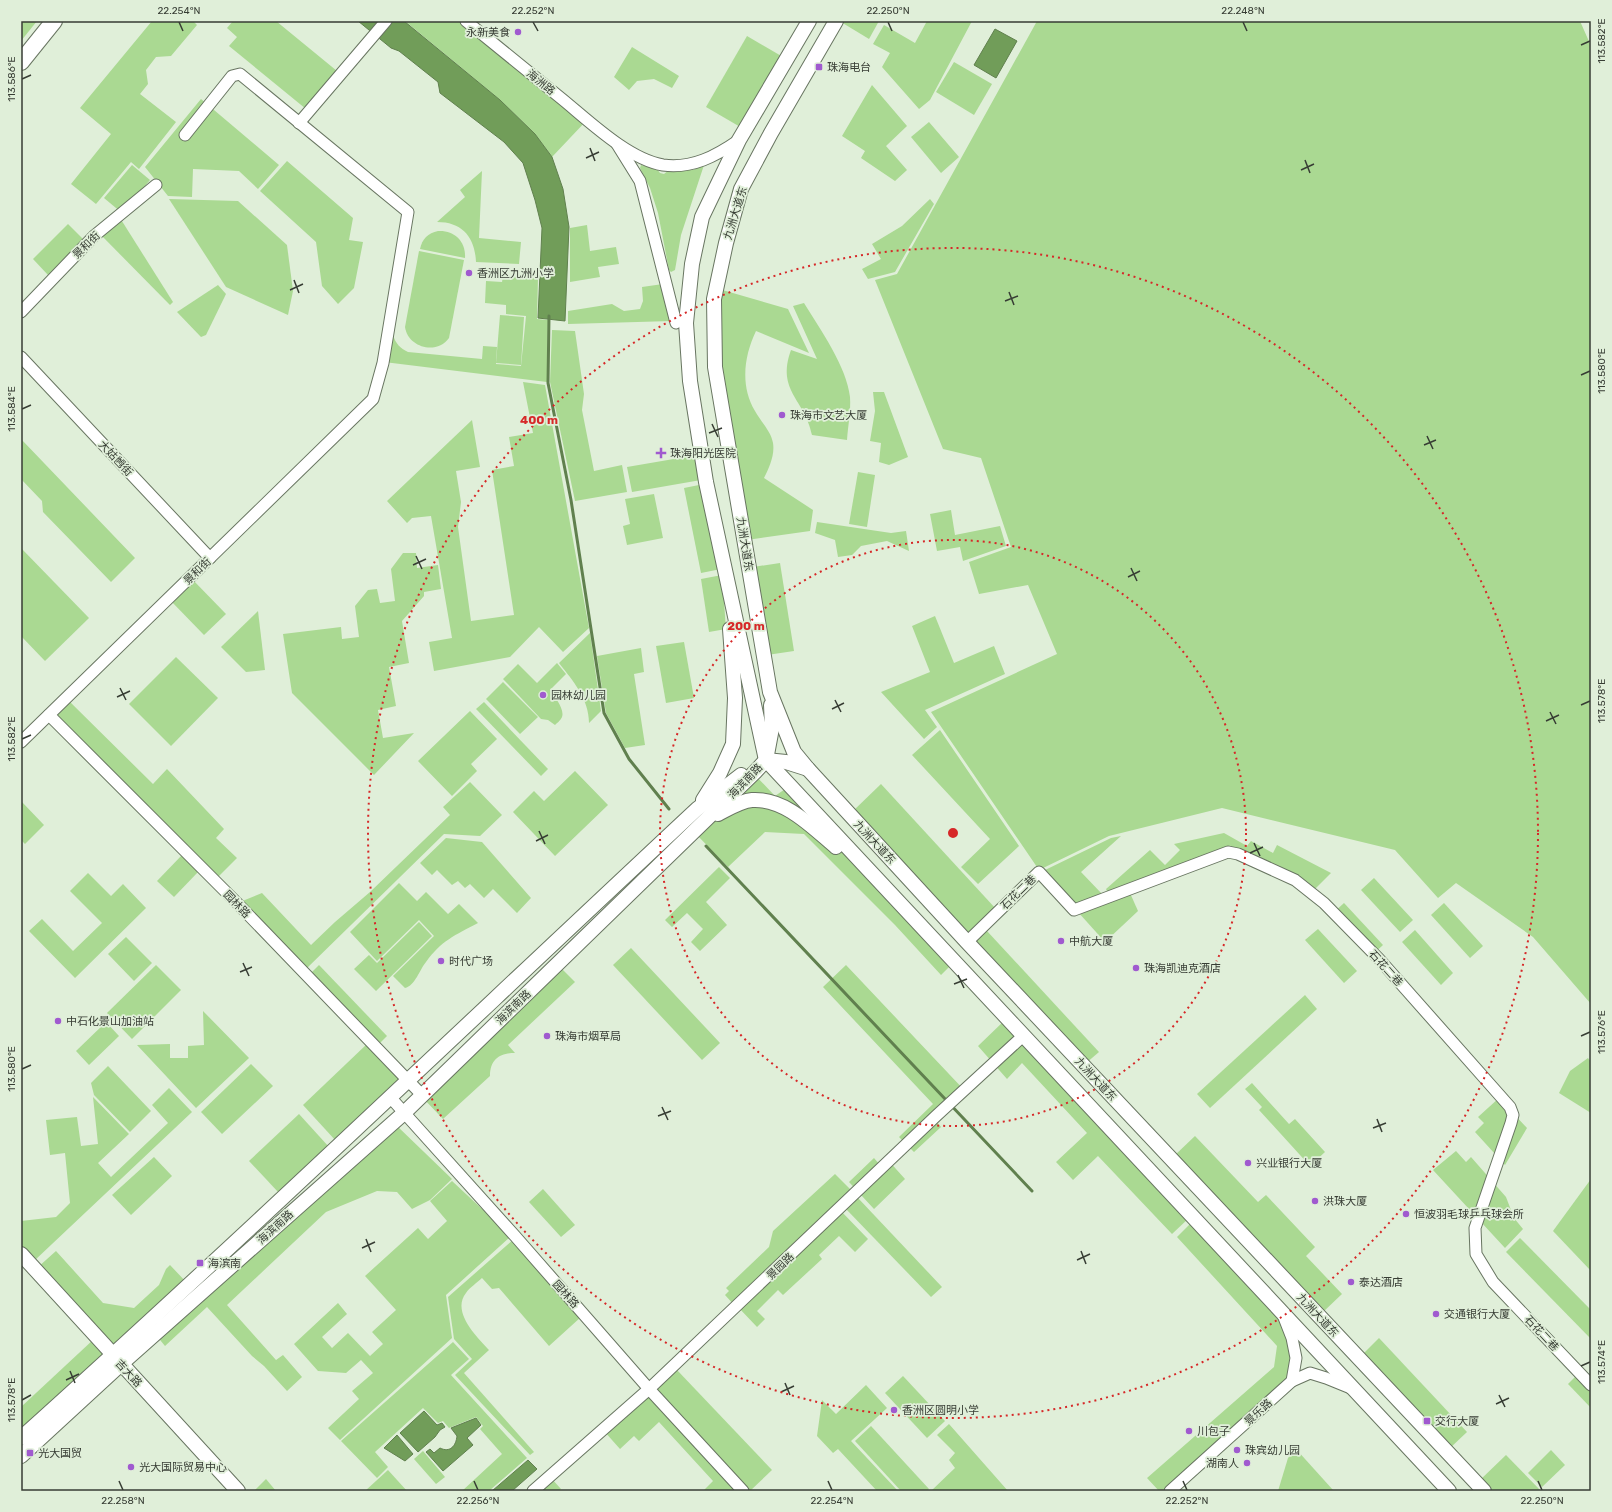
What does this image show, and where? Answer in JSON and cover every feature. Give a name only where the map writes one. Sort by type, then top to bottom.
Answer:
[{"type":"highway","points":[[21,45],[41,21]]},
{"type":"highway","points":[[21,62],[54,21]]},
{"type":"main road","points":[[809,21],[739,140],[702,217],[692,264],[686,323],[690,381],[706,482],[766,760],[1449,1491]]},
{"type":"main road","name":"九洲大道东","points":[[836,21],[771,133],[741,189],[726,243],[714,299],[716,367],[770,692],[794,752],[967,942],[1484,1491]]},
{"type":"main road","points":[[697,809],[720,773],[733,744],[735,698],[726,571]]},
{"type":"main road","points":[[766,760],[772,728],[770,692]]},
{"type":"main road","points":[[766,760],[786,762],[808,769]]},
{"type":"main road","name":"海滨南路","points":[[21,1456],[117,1359],[408,1080],[697,809],[751,767],[766,760]]},
{"type":"main road","name":"海滨南路","points":[[21,1438],[117,1359],[404,1113],[766,760]]},
{"type":"main road","points":[[701,825],[730,807],[751,800],[771,802],[785,807],[811,826],[882,885]]},
{"type":"main road","name":"吉大路","points":[[21,1254],[238,1491]]},
{"type":"street","points":[[185,135],[232,76],[240,74],[299,123],[386,21]]},
{"type":"street","name":"海洲路","points":[[466,21],[617,144]]},
{"type":"street","name":"景和街","points":[[21,742],[373,399],[383,363],[408,212],[299,123]]},
{"type":"street","points":[[617,144],[648,161],[663,165],[679,165],[706,160],[719,154],[739,140]]},
{"type":"street","points":[[617,144],[640,181],[676,323]]},
{"type":"street","name":"景和街","points":[[21,312],[94,236],[156,185]]},
{"type":"street","name":"大姑乸街","points":[[21,358],[210,558]]},
{"type":"street","name":"园林路","points":[[50,715],[247,914],[422,1095]]},
{"type":"street","name":"石花二巷","points":[[967,942],[1039,872],[1074,910],[1228,852],[1238,854],[1295,880],[1324,902],[1379,959],[1510,1107],[1513,1115],[1511,1123],[1476,1228],[1476,1254],[1493,1282],[1591,1385]]},
{"type":"street","name":"景园路","points":[[533,1491],[649,1389],[1023,1036]]},
{"type":"street","name":"园林路","points":[[390,1098],[649,1389],[743,1491]]},
{"type":"street","points":[[1282,1313],[1292,1338],[1296,1358],[1292,1380],[1310,1374],[1326,1378],[1355,1390]]},
{"type":"street","name":"景乐路","points":[[1170,1491],[1292,1380]]},
{"type":"shaded area","points":[[21,21],[37,21],[21,41]]},
{"type":"shaded area","points":[[152,21],[193,21],[197,25],[171,56],[156,57],[146,70],[148,84],[140,94],[176,122],[139,169],[131,162],[96,204],[71,184],[111,134],[80,108]]},
{"type":"shaded area","points":[[233,21],[276,21],[337,71],[306,109],[229,46],[237,37],[227,28]]},
{"type":"shaded area","points":[[358,21],[404,21],[500,100],[535,134],[552,157],[563,189],[569,227],[565,321],[538,318],[542,228],[523,163],[504,142],[440,93],[438,82],[399,51],[391,48]]},
{"type":"shaded area","points":[[405,21],[465,21],[587,120],[552,157],[535,134],[500,100]]},
{"type":"shaded area","points":[[841,21],[879,21],[869,39]]},
{"type":"shaded area","points":[[927,21],[972,21],[930,100],[919,109],[882,67],[890,53],[873,44],[884,25],[915,43]]},
{"type":"shaded area","points":[[1037,21],[1580,21],[1591,46],[1591,1004],[1533,937],[1456,883],[1438,898],[1395,850],[1222,808],[1109,836],[1039,870],[931,712],[1057,654],[1028,585],[979,594],[969,562],[1011,547],[981,458],[943,449],[875,280],[897,274]]},
{"type":"shaded area","points":[[995,29],[1017,41],[996,78],[974,65]]},
{"type":"shaded area","points":[[747,36],[783,57],[742,128],[706,107]]},
{"type":"shaded area","points":[[632,47],[679,76],[672,88],[654,79],[637,81],[629,90],[614,77]]},
{"type":"shaded area","points":[[954,62],[992,84],[974,115],[936,92]]},
{"type":"shaded area","points":[[872,85],[907,126],[886,146],[907,170],[895,181],[861,158],[865,151],[842,136]]},
{"type":"shaded area","points":[[201,99],[279,165],[258,189],[239,171],[193,169],[192,197],[168,196],[145,167]]},
{"type":"shaded area","points":[[929,122],[959,157],[941,173],[911,137]]},
{"type":"shaded area","points":[[287,161],[353,218],[349,240],[363,242],[354,288],[338,304],[322,286],[316,242],[260,191]]},
{"type":"shaded area","points":[[132,165],[150,180],[122,213],[104,198]]},
{"type":"shaded area","points":[[641,165],[657,169],[660,173],[664,174],[669,170],[693,170],[704,165],[681,235],[675,270],[671,272],[669,270],[658,213],[650,188],[640,168]]},
{"type":"shaded area","points":[[482,171],[479,238],[521,242],[519,264],[476,262],[473,246],[466,233],[461,228],[454,225],[437,222],[465,197],[460,190]]},
{"type":"shaded area","points":[[169,199],[238,201],[287,245],[293,291],[288,315],[226,287]]},
{"type":"shaded area","points":[[930,199],[934,204],[895,272],[868,279],[862,269],[881,259],[872,244],[902,226]]},
{"type":"shaded area","points":[[120,218],[173,302],[170,305],[100,234]]},
{"type":"shaded area","points":[[68,224],[84,240],[48,275],[33,259]]},
{"type":"shaded area","points":[[587,225],[590,251],[616,247],[619,264],[598,267],[600,277],[570,282],[570,228]]},
{"type":"shaded area","points":[[438,231],[449,232],[458,238],[463,246],[465,258],[420,249],[422,242],[426,237],[431,233]]},
{"type":"shaded area","points":[[419,251],[464,260],[449,338],[444,343],[431,348],[424,347],[411,340],[405,327]]},
{"type":"shaded area","points":[[503,276],[538,278],[537,319],[548,320],[547,382],[384,362],[393,335],[395,341],[408,352],[482,359],[483,346],[497,347],[496,364],[521,366],[526,316],[506,314],[506,305],[485,303],[486,281],[502,282]]},
{"type":"shaded area","points":[[663,284],[672,321],[568,324],[568,311],[612,304],[624,311],[640,309],[643,301],[642,287]]},
{"type":"shaded area","points":[[218,285],[226,294],[206,335],[201,337],[177,312]]},
{"type":"shaded area","points":[[719,289],[788,309],[809,353],[756,331],[746,361],[745,371],[747,391],[750,401],[757,415],[770,434],[773,443],[770,466],[764,478],[813,510],[810,531],[747,540],[719,367]]},
{"type":"shaded area","points":[[804,303],[832,348],[848,385],[850,413],[847,440],[812,435],[804,412],[789,385],[787,364],[791,350],[817,359],[793,306]]},
{"type":"shaded area","points":[[500,315],[524,317],[521,365],[496,363]]},
{"type":"shaded area","points":[[552,330],[575,331],[584,394],[582,410],[594,471],[622,465],[627,492],[575,501],[550,382]]},
{"type":"shaded area","points":[[523,382],[545,385],[589,628],[563,652],[539,627],[510,657],[434,671],[429,642],[452,638],[431,516],[412,518],[407,523],[387,501],[472,420],[480,467],[456,471],[461,502],[458,527],[471,621],[514,615],[492,470],[514,466],[509,437],[533,433]]},
{"type":"shaded area","points":[[873,392],[884,392],[908,457],[889,465],[879,462],[881,443],[870,441],[875,411]]},
{"type":"shaded area","points":[[21,439],[135,558],[111,582],[43,512],[42,501],[21,479]]},
{"type":"shaded area","points":[[697,455],[701,480],[632,492],[627,467]]},
{"type":"shaded area","points":[[858,472],[875,475],[867,527],[849,524]]},
{"type":"shaded area","points":[[704,484],[721,569],[701,573],[684,488]]},
{"type":"shaded area","points":[[654,494],[663,538],[627,545],[623,526],[630,524],[625,499]]},
{"type":"shaded area","points":[[951,510],[955,535],[1000,526],[1006,546],[963,561],[960,547],[937,551],[930,514]]},
{"type":"shaded area","points":[[817,522],[891,533],[906,531],[909,551],[887,541],[861,546],[852,555],[838,557],[835,540],[815,533]]},
{"type":"shaded area","points":[[21,548],[89,618],[45,661],[21,636]]},
{"type":"shaded area","points":[[403,553],[416,553],[417,568],[438,565],[441,589],[424,592],[424,596],[402,621],[409,663],[389,667],[396,706],[378,710],[383,738],[414,733],[374,775],[292,693],[283,634],[341,627],[342,639],[359,637],[355,606],[368,590],[377,589],[380,603],[395,601],[391,569]]},
{"type":"shaded area","points":[[780,563],[794,651],[767,655],[753,567]]},
{"type":"shaded area","points":[[722,575],[726,629],[709,632],[701,579]]},
{"type":"shaded area","points":[[191,578],[226,614],[204,635],[170,600]]},
{"type":"shaded area","points":[[258,611],[265,670],[246,672],[221,647]]},
{"type":"shaded area","points":[[935,616],[954,663],[994,646],[1005,674],[925,710],[937,727],[924,739],[881,692],[930,672],[912,626]]},
{"type":"shaded area","points":[[590,633],[601,711],[589,723],[583,698],[575,684],[559,663]]},
{"type":"shaded area","points":[[684,642],[694,698],[666,703],[656,646]]},
{"type":"shaded area","points":[[641,648],[644,672],[634,674],[645,745],[625,748],[606,713],[597,656]]},
{"type":"shaded area","points":[[176,657],[218,698],[171,746],[129,704]]},
{"type":"shaded area","points":[[557,663],[566,674],[550,690],[559,703],[563,714],[561,719],[555,725],[548,720],[541,719],[503,679],[518,664],[537,683]]},
{"type":"shaded area","points":[[503,682],[538,717],[520,734],[486,699]]},
{"type":"shaded area","points":[[68,700],[153,784],[167,769],[224,829],[216,838],[237,858],[217,878],[53,714]]},
{"type":"shaded area","points":[[484,702],[548,769],[541,776],[476,709]]},
{"type":"shaded area","points":[[470,711],[497,739],[471,764],[477,771],[452,796],[418,761]]},
{"type":"shaded area","points":[[940,730],[1019,846],[978,884],[961,867],[990,839],[912,755]]},
{"type":"shaded area","points":[[575,771],[608,805],[555,856],[513,812],[534,791],[544,801]]},
{"type":"shaded area","points":[[755,775],[775,796],[788,787],[952,964],[941,975],[895,925],[804,834],[765,832],[728,867],[695,833]]},
{"type":"shaded area","points":[[470,782],[502,815],[480,836],[444,834],[305,970],[240,902],[262,893],[311,945],[370,892],[450,815],[443,807]]},
{"type":"shaded area","points":[[881,784],[996,909],[966,936],[852,812]]},
{"type":"shaded area","points":[[21,801],[44,825],[25,844],[21,840]]},
{"type":"shaded area","points":[[1224,833],[1247,846],[1251,841],[1273,853],[1277,845],[1331,873],[1314,890],[1238,850],[1108,893],[1106,889],[1150,850],[1165,865],[1180,850],[1174,844]]},
{"type":"shaded area","points":[[1121,836],[1081,872],[1103,895],[1075,905],[1043,871],[1111,838]]},
{"type":"shaded area","points":[[446,838],[482,842],[531,898],[517,913],[493,889],[484,898],[470,884],[465,888],[458,881],[452,885],[437,870],[432,875],[420,863]]},
{"type":"shaded area","points":[[183,854],[199,871],[174,897],[157,881]]},
{"type":"shaded area","points":[[719,867],[730,878],[706,902],[727,925],[700,951],[691,942],[703,929],[687,913],[672,927],[665,920]]},
{"type":"shaded area","points":[[88,873],[111,896],[123,884],[146,908],[75,978],[29,931],[42,919],[73,951],[102,923],[70,891]]},
{"type":"shaded area","points":[[1374,878],[1413,920],[1400,932],[1361,890]]},
{"type":"shaded area","points":[[399,883],[417,901],[426,892],[448,914],[459,904],[478,923],[455,935],[437,949],[426,962],[412,984],[405,988],[393,976],[434,936],[419,920],[377,961],[350,932]]},
{"type":"shaded area","points":[[1130,893],[1138,911],[1105,942],[1078,912]]},
{"type":"shaded area","points":[[1344,903],[1383,945],[1370,957],[1332,914]]},
{"type":"shaded area","points":[[1444,903],[1483,946],[1470,958],[1431,915]]},
{"type":"shaded area","points":[[419,922],[432,936],[376,991],[354,969],[369,955],[377,963]]},
{"type":"shaded area","points":[[1318,929],[1357,971],[1344,983],[1305,940]]},
{"type":"shaded area","points":[[1415,930],[1453,973],[1441,985],[1402,942]]},
{"type":"shaded area","points":[[987,931],[1099,1052],[1085,1064],[973,943]]},
{"type":"shaded area","points":[[126,937],[152,963],[134,981],[108,954]]},
{"type":"shaded area","points":[[631,948],[720,1043],[702,1060],[613,965]]},
{"type":"shaded area","points":[[156,965],[181,990],[132,1039],[107,1013]]},
{"type":"shaded area","points":[[319,965],[387,1036],[378,1045],[310,974]]},
{"type":"shaded area","points":[[846,965],[966,1092],[936,1121],[941,1127],[914,1152],[899,1137],[933,1104],[823,987]]},
{"type":"shaded area","points":[[559,966],[575,982],[508,1045],[515,1053],[505,1054],[497,1058],[490,1070],[490,1076],[443,1119],[422,1097]]},
{"type":"shaded area","points":[[1305,995],[1317,1009],[1210,1108],[1197,1094]]},
{"type":"shaded area","points":[[203,1011],[249,1058],[196,1108],[137,1045],[170,1044],[170,1058],[188,1058],[188,1046],[204,1045]]},
{"type":"shaded area","points":[[1005,1020],[1189,1218],[1172,1234],[1098,1156],[1073,1180],[1056,1162],[1087,1133],[1022,1063],[1007,1079],[978,1046]]},
{"type":"shaded area","points":[[106,1022],[119,1036],[89,1065],[76,1051]]},
{"type":"shaded area","points":[[367,1044],[400,1080],[336,1141],[303,1105]]},
{"type":"shaded area","points":[[1588,1058],[1591,1062],[1591,1113],[1559,1093],[1570,1071]]},
{"type":"shaded area","points":[[251,1064],[273,1086],[222,1134],[201,1112]]},
{"type":"shaded area","points":[[108,1066],[151,1111],[130,1132],[94,1095],[91,1083]]},
{"type":"shaded area","points":[[1252,1083],[1289,1124],[1295,1119],[1325,1152],[1310,1166],[1259,1110],[1262,1107],[1245,1089]]},
{"type":"shaded area","points":[[169,1088],[192,1112],[34,1261],[21,1248],[21,1221],[56,1217],[70,1203],[65,1153],[50,1155],[46,1120],[77,1117],[81,1146],[98,1144],[93,1097],[129,1134],[98,1163],[111,1177],[168,1123],[152,1105]]},
{"type":"shaded area","points":[[1499,1098],[1527,1128],[1505,1165],[1475,1132],[1484,1123],[1478,1117]]},
{"type":"shaded area","points":[[299,1114],[329,1147],[279,1193],[249,1161]]},
{"type":"shaded area","points":[[395,1124],[452,1179],[430,1200],[412,1209],[397,1192],[377,1191],[326,1212],[227,1305],[276,1360],[283,1355],[302,1377],[287,1391],[264,1366],[252,1356],[207,1307],[165,1346],[156,1335]]},
{"type":"shaded area","points":[[1195,1136],[1258,1202],[1266,1195],[1315,1247],[1306,1256],[1342,1294],[1322,1313],[1174,1156]]},
{"type":"shaded area","points":[[1456,1151],[1466,1162],[1471,1157],[1506,1197],[1514,1218],[1523,1229],[1505,1248],[1433,1170]]},
{"type":"shaded area","points":[[154,1157],[172,1176],[131,1215],[112,1195]]},
{"type":"shaded area","points":[[874,1158],[880,1165],[887,1159],[905,1179],[874,1209],[849,1182]]},
{"type":"shaded area","points":[[835,1174],[853,1192],[735,1306],[725,1295],[729,1291],[726,1288],[769,1247],[773,1231]]},
{"type":"shaded area","points":[[1591,1179],[1591,1271],[1553,1231]]},
{"type":"shaded area","points":[[452,1181],[511,1236],[446,1295],[452,1338],[340,1440],[328,1428],[359,1399],[352,1391],[373,1373],[361,1360],[346,1373],[318,1371],[294,1344],[338,1303],[347,1314],[322,1337],[332,1348],[348,1333],[370,1356],[383,1344],[372,1332],[396,1310],[365,1276],[418,1228],[428,1239],[447,1221],[430,1201]]},
{"type":"shaded area","points":[[543,1189],[575,1225],[561,1237],[529,1202]]},
{"type":"shaded area","points":[[858,1198],[942,1287],[931,1297],[846,1209]]},
{"type":"shaded area","points":[[840,1210],[868,1239],[855,1252],[839,1236],[819,1255],[822,1259],[783,1295],[778,1290],[757,1311],[765,1319],[757,1327],[738,1307]]},
{"type":"shaded area","points":[[1193,1221],[1281,1314],[1293,1357],[1289,1379],[1164,1491],[1159,1491],[1147,1478],[1274,1367],[1277,1346],[1177,1237]]},
{"type":"shaded area","points":[[1520,1238],[1591,1310],[1591,1339],[1506,1252]]},
{"type":"shaded area","points":[[514,1239],[581,1317],[549,1346],[499,1288],[492,1289],[482,1278],[466,1293],[462,1300],[462,1308],[467,1324],[489,1350],[464,1373],[534,1452],[530,1455],[455,1375],[472,1359],[454,1339],[448,1297]]},
{"type":"shaded area","points":[[56,1251],[103,1303],[134,1308],[159,1285],[166,1269],[170,1265],[187,1283],[113,1351],[37,1268]]},
{"type":"shaded area","points":[[1379,1338],[1467,1432],[1449,1449],[1362,1355]]},
{"type":"shaded area","points":[[94,1339],[107,1353],[21,1433],[21,1407]]},
{"type":"shaded area","points":[[453,1342],[469,1359],[451,1375],[527,1458],[489,1491],[462,1491],[502,1454],[480,1429],[483,1426],[476,1417],[449,1428],[443,1421],[438,1423],[423,1408],[375,1452],[388,1467],[377,1478],[341,1441]]},
{"type":"shaded area","points":[[677,1370],[772,1470],[750,1491],[747,1491],[655,1390]]},
{"type":"shaded area","points":[[1578,1374],[1591,1388],[1591,1408],[1568,1384]]},
{"type":"shaded area","points":[[903,1376],[945,1421],[927,1438],[885,1393]]},
{"type":"shaded area","points":[[866,1385],[887,1408],[851,1441],[898,1491],[877,1491],[838,1449],[833,1453],[817,1436],[822,1400],[836,1414]]},
{"type":"shaded area","points":[[649,1391],[738,1491],[703,1491],[713,1481],[659,1422],[639,1441],[634,1436],[620,1449],[604,1431]]},
{"type":"shaded area","points":[[424,1411],[437,1425],[442,1423],[445,1427],[418,1452],[400,1433]]},
{"type":"shaded area","points":[[476,1418],[481,1425],[467,1438],[473,1445],[443,1471],[426,1452],[430,1449],[434,1453],[440,1448],[447,1450],[452,1448],[457,1436],[451,1428]]},
{"type":"shaded area","points":[[949,1424],[1008,1491],[931,1491],[955,1468],[949,1460],[955,1453],[937,1435]]},
{"type":"shaded area","points":[[871,1426],[929,1489],[927,1491],[901,1491],[855,1441]]},
{"type":"shaded area","points":[[397,1435],[413,1454],[405,1461],[384,1448]]},
{"type":"shaded area","points":[[1296,1449],[1333,1490],[1332,1491],[1278,1491],[1288,1458]]},
{"type":"shaded area","points":[[1551,1450],[1565,1465],[1542,1487],[1528,1473]]},
{"type":"shaded area","points":[[423,1451],[445,1477],[436,1484],[414,1459]]},
{"type":"shaded area","points":[[1506,1455],[1541,1491],[1489,1491],[1479,1481]]},
{"type":"shaded area","points":[[528,1460],[537,1469],[512,1491],[492,1491]]},
{"type":"shaded area","points":[[388,1470],[407,1491],[365,1491]]},
{"type":"shaded area","points":[[551,1478],[561,1489],[558,1491],[536,1491]]},
{"type":"shaded area","points":[[266,1479],[276,1491],[254,1491]]},
{"type":"waterway","points":[[549,316],[548,383],[571,500],[604,713],[629,759],[669,809]]},
{"type":"waterway","points":[[706,846],[1032,1191]]},
{"type":"place","name":"永新美食","points":[[518,32]]},
{"type":"place","name":"珠海电台","points":[[819,67]]},
{"type":"place","name":"香洲区九洲小学","points":[[469,273]]},
{"type":"place","name":"珠海市文艺大厦","points":[[782,415]]},
{"type":"place","name":"珠海阳光医院","points":[[661,453]]},
{"type":"place","name":"园林幼儿园","points":[[543,695]]},
{"type":"place","name":"中航大厦","points":[[1061,941]]},
{"type":"place","name":"时代广场","points":[[441,961]]},
{"type":"place","name":"珠海凯迪克酒店","points":[[1136,968]]},
{"type":"place","name":"中石化景山加油站","points":[[58,1021]]},
{"type":"place","name":"珠海市烟草局","points":[[547,1036]]},
{"type":"place","name":"兴业银行大厦","points":[[1248,1163]]},
{"type":"place","name":"洪珠大厦","points":[[1315,1201]]},
{"type":"place","name":"恒波羽毛球乒乓球会所","points":[[1406,1214]]},
{"type":"place","name":"海滨南","points":[[200,1263]]},
{"type":"place","name":"泰达酒店","points":[[1351,1282]]},
{"type":"place","name":"交通银行大厦","points":[[1436,1314]]},
{"type":"place","name":"香洲区圆明小学","points":[[894,1410]]},
{"type":"place","name":"交行大厦","points":[[1427,1421]]},
{"type":"place","name":"川包子","points":[[1189,1431]]},
{"type":"place","name":"珠宾幼儿园","points":[[1237,1450]]},
{"type":"place","name":"光大国贸","points":[[30,1453]]},
{"type":"place","name":"湖南人","points":[[1247,1463]]},
{"type":"place","name":"光大国际贸易中心","points":[[131,1467]]}]
